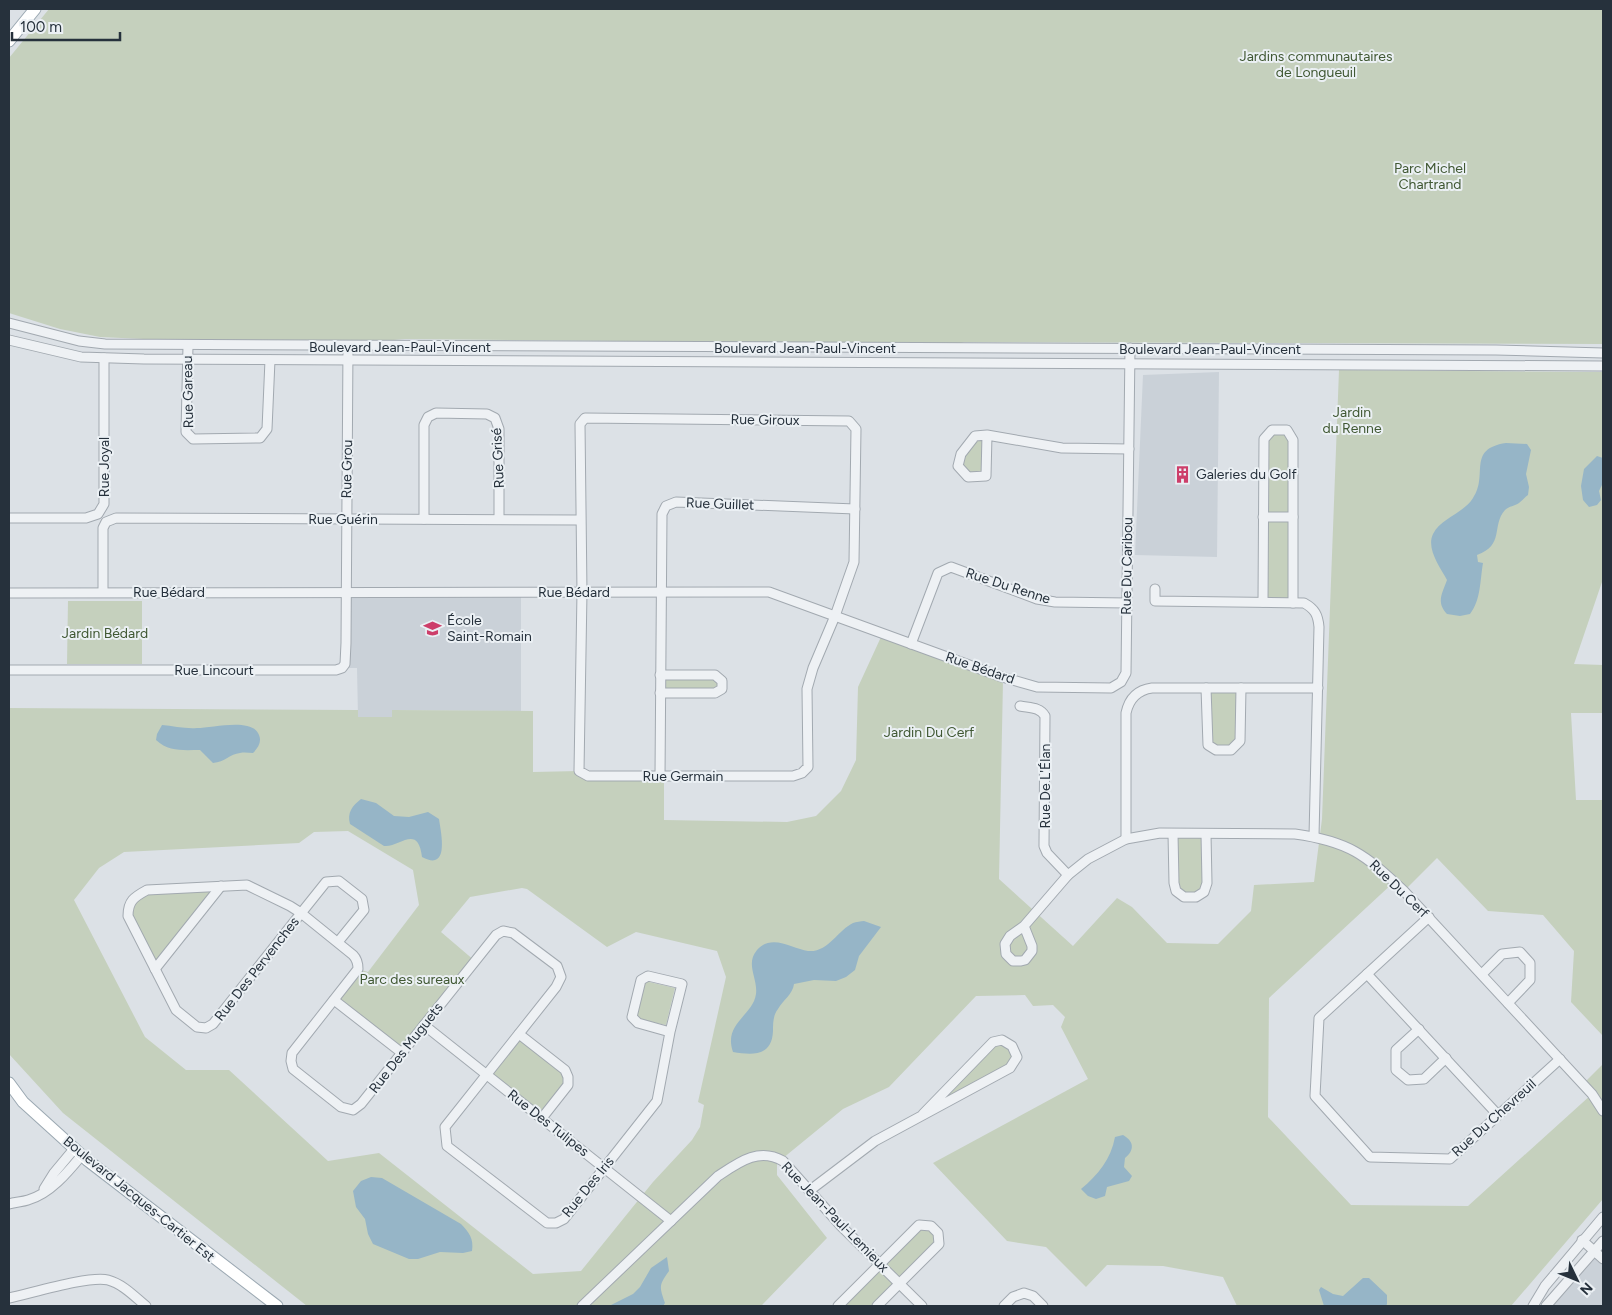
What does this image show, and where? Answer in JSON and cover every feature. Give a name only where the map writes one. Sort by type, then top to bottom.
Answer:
[{"type":"main road","points":[[9,41],[35,9]]},
{"type":"main road","name":"Boulevard Jacques-Cartier Est","points":[[9,1083],[24,1102],[78,1152],[277,1306]]},
{"type":"street","name":"Boulevard Jean-Paul-Vincent","points":[[9,323],[79,341],[106,344],[188,346],[1130,348],[1496,350],[1603,353]]},
{"type":"street","name":"Boulevard Jean-Paul-Vincent","points":[[9,340],[81,357],[104,358],[1130,365],[1603,366]]},
{"type":"street","name":"Rue Gareau","points":[[188,346],[186,432],[193,439],[260,438],[267,429],[270,360]]},
{"type":"street","name":"Rue Grou","points":[[346,592],[348,346]]},
{"type":"street","name":"Rue Du Caribou","points":[[1121,682],[1126,673],[1130,348]]},
{"type":"street","name":"Rue Joyal","points":[[9,518],[86,518],[98,514],[104,504],[104,358]]},
{"type":"street","name":"Rue Grisé","points":[[424,519],[424,425],[428,417],[436,413],[487,414],[495,418],[499,429],[500,519]]},
{"type":"street","name":"Rue Giroux","points":[[580,520],[580,424],[585,418],[849,421],[856,429],[854,562],[835,616]]},
{"type":"street","points":[[1263,602],[1264,439],[1272,430],[1287,430],[1293,440],[1293,603]]},
{"type":"street","points":[[987,435],[986,476],[968,477],[958,466],[961,454],[975,436],[987,435],[1062,448],[1129,449]]},
{"type":"street","name":"Rue Guillet","points":[[660,776],[662,514],[666,506],[676,502],[855,509]]},
{"type":"street","points":[[1263,517],[1293,517]]},
{"type":"street","name":"Rue Guérin","points":[[103,592],[102,528],[106,522],[116,518],[580,520]]},
{"type":"street","points":[[580,520],[582,592]]},
{"type":"street","name":"Rue Du Renne","points":[[911,644],[938,572],[951,567],[1037,599],[1055,602],[1127,603]]},
{"type":"street","points":[[1155,589],[1155,601],[1304,603],[1310,606],[1318,616],[1314,836]]},
{"type":"street","name":"Rue Bédard","points":[[9,592],[769,592],[1002,677],[1037,687],[1111,688],[1121,682]]},
{"type":"street","name":"Rue Lincourt","points":[[9,670],[336,670],[342,668],[345,664],[346,592]]},
{"type":"street","name":"Rue Germain","points":[[582,592],[579,771],[588,776],[793,776],[802,773],[808,767],[808,689],[813,668],[835,616]]},
{"type":"street","points":[[660,675],[715,675],[722,681],[722,689],[714,693],[660,693]]},
{"type":"street","points":[[1126,838],[1126,713],[1128,703],[1134,695],[1143,689],[1152,688],[1318,688]]},
{"type":"street","points":[[1206,688],[1208,745],[1216,750],[1231,750],[1240,741],[1241,688]]},
{"type":"street","name":"Rue De L'Élan","points":[[1020,706],[1042,711],[1045,716],[1044,846],[1047,853],[1068,875]]},
{"type":"street","name":"Rue Du Cerf","points":[[1024,926],[1068,875],[1088,858],[1126,838],[1160,834],[1295,834],[1314,836],[1337,842],[1372,862],[1404,891],[1592,1094],[1603,1111]]},
{"type":"street","points":[[1173,834],[1174,882],[1176,891],[1184,897],[1196,897],[1204,892],[1207,884],[1206,834]]},
{"type":"street","points":[[302,913],[326,882],[339,881],[362,899],[364,910],[338,942]]},
{"type":"street","name":"Rue Des Pervenches","points":[[302,913],[213,1024],[206,1028],[197,1027],[176,1010],[128,916],[128,906],[137,896],[147,890],[247,884],[302,913],[355,956]]},
{"type":"street","points":[[155,969],[221,886]]},
{"type":"street","name":"Rue Du Chevreuil","points":[[1428,917],[1319,1018],[1315,1096],[1370,1157],[1450,1159],[1560,1059]]},
{"type":"street","name":"Rue Des Muguets","points":[[355,956],[358,969],[292,1053],[291,1061],[293,1069],[341,1107],[352,1110],[362,1104],[496,935],[503,931],[514,933],[557,966],[561,978],[556,988],[487,1074]]},
{"type":"street","points":[[1482,974],[1502,954],[1520,952],[1530,963],[1530,980],[1508,1003]]},
{"type":"street","points":[[1367,974],[1498,1115]]},
{"type":"street","name":"Rue Des Iris","points":[[487,1074],[445,1127],[447,1146],[547,1222],[556,1223],[564,1219],[657,1101],[670,1032],[682,984],[648,976],[640,980],[632,1016],[638,1023],[670,1032]]},
{"type":"street","points":[[334,1000],[402,1053]]},
{"type":"street","name":"Rue Des Tulipes","points":[[424,1025],[671,1221]]},
{"type":"street","points":[[1419,1029],[1396,1050],[1396,1070],[1408,1080],[1424,1079],[1446,1058]]},
{"type":"street","points":[[519,1034],[565,1070],[568,1077],[568,1085],[542,1118]]},
{"type":"street","points":[[809,1190],[875,1141],[1010,1068],[1017,1057],[1012,1046],[1002,1040],[993,1042],[923,1114]]},
{"type":"street","name":"Rue Du Cerf","points":[[1592,1094],[1603,1101]]},
{"type":"street","points":[[9,1204],[28,1200],[42,1193],[54,1172],[78,1152]]},
{"type":"street","name":"Rue Jean-Paul-Lemieux","points":[[582,1306],[718,1176],[743,1161],[760,1155],[774,1156],[783,1161],[841,1226],[922,1306]]},
{"type":"street","points":[[1533,1306],[1544,1286],[1603,1217]]},
{"type":"street","points":[[838,1306],[919,1225],[931,1226],[938,1233],[939,1244],[877,1306]]},
{"type":"street","points":[[1582,1240],[1603,1260]]},
{"type":"street","points":[[1546,1306],[1603,1241]]},
{"type":"street","points":[[9,1298],[90,1280],[107,1280],[120,1286],[146,1306]]},
{"type":"street","points":[[1004,1306],[1013,1298],[1024,1293],[1033,1296],[1044,1306]]},
{"type":"shaded area","points":[[1219,372],[1217,557],[1135,555],[1143,375]]},
{"type":"shaded area","name":"École Saint-Romain","points":[[345,592],[521,592],[521,711],[392,710],[392,717],[358,717],[357,668],[342,668]]},
{"type":"shaded area","points":[[1603,1247],[1603,1306],[1551,1306]]},
{"type":"green space","name":"Parc Michel Chartrand","points":[[49,9],[1603,9],[1603,344],[964,342],[958,344],[405,339],[371,342],[187,341],[100,337],[60,329],[9,313],[9,58]]},
{"type":"green space","points":[[1339,370],[1603,372],[1603,579],[1574,664],[1603,665],[1603,713],[1571,713],[1576,800],[1603,800],[1603,1036],[1571,1002],[1574,951],[1543,915],[1488,911],[1437,858],[1404,891],[1394,882],[1269,998],[1268,1117],[1351,1205],[1468,1206],[1592,1094],[1583,1084],[1603,1064],[1603,1199],[1511,1306],[1237,1306],[1223,1277],[1163,1266],[1107,1265],[1086,1287],[1046,1247],[1007,1241],[933,1163],[1088,1079],[1061,1027],[1065,1017],[1053,1005],[1033,1006],[1025,995],[976,996],[889,1087],[843,1109],[777,1163],[777,1175],[827,1238],[761,1306],[307,1306],[63,1113],[9,1054],[9,708],[358,710],[358,717],[392,717],[392,710],[533,711],[533,772],[579,771],[664,776],[664,820],[787,822],[816,816],[841,791],[856,760],[858,687],[881,637],[1003,681],[999,879],[1073,946],[1117,898],[1132,907],[1167,943],[1218,944],[1251,911],[1254,885],[1314,882],[1322,819]],"holes":[[[348,831],[413,870],[419,905],[368,972],[358,969],[334,1000],[402,1053],[475,961],[441,932],[470,897],[522,888],[527,889],[607,947],[636,932],[717,951],[726,977],[698,1102],[704,1105],[700,1127],[692,1140],[653,1182],[581,1271],[533,1274],[379,1153],[328,1161],[229,1070],[186,1070],[145,1037],[74,900],[99,868],[124,852],[299,843],[314,832]]]},
{"type":"green space","points":[[1272,430],[1287,430],[1293,440],[1293,603],[1263,602],[1264,439]]},
{"type":"green space","points":[[987,435],[986,476],[968,477],[958,466],[975,436]]},
{"type":"green space","name":"Jardin Bédard","points":[[68,601],[142,601],[142,664],[67,664]]},
{"type":"green space","points":[[660,675],[715,675],[722,689],[660,693]]},
{"type":"green space","points":[[1206,688],[1241,688],[1240,741],[1231,750],[1208,745]]},
{"type":"green space","points":[[1173,834],[1206,834],[1207,883],[1196,897],[1176,891]]},
{"type":"green space","points":[[221,886],[155,969],[128,916],[137,896]]},
{"type":"green space","points":[[645,981],[675,988],[666,1025],[642,1020],[636,1016]]},
{"type":"green space","points":[[519,1034],[568,1077],[542,1118],[487,1074]]},
{"type":"green space","points":[[1002,1040],[1017,1057],[1010,1068],[923,1114],[993,1042]]},
{"type":"green space","points":[[919,1225],[931,1226],[939,1244],[877,1306],[838,1306]]},
{"type":"water","points":[[1506,443],[1527,444],[1531,450],[1526,474],[1529,487],[1528,495],[1519,503],[1505,510],[1501,516],[1491,546],[1486,551],[1477,555],[1478,562],[1483,563],[1480,590],[1470,614],[1460,616],[1447,614],[1441,602],[1447,580],[1431,546],[1433,534],[1441,524],[1464,508],[1473,498],[1479,481],[1480,464],[1486,451],[1494,446]]},
{"type":"water","points":[[1597,456],[1603,458],[1603,483],[1599,491],[1601,500],[1597,505],[1589,507],[1583,500],[1581,486],[1584,469]]},
{"type":"water","points":[[162,725],[184,728],[231,725],[249,726],[259,735],[260,742],[253,753],[236,754],[213,763],[200,750],[176,750],[161,744],[156,740]]},
{"type":"water","points":[[361,799],[376,803],[394,816],[409,817],[428,812],[439,819],[442,841],[440,855],[437,859],[431,860],[422,857],[420,847],[412,839],[384,846],[350,824],[349,816],[351,810]]},
{"type":"water","points":[[864,921],[881,927],[859,956],[855,970],[846,977],[836,981],[814,980],[794,984],[792,991],[775,1014],[772,1039],[769,1046],[765,1050],[754,1054],[733,1052],[732,1034],[754,1002],[756,994],[752,961],[757,950],[763,945],[776,942],[802,950],[815,951],[827,945],[848,926]]},
{"type":"water","points":[[1123,1135],[1127,1137],[1132,1146],[1132,1149],[1125,1158],[1124,1167],[1132,1176],[1129,1181],[1107,1187],[1105,1196],[1096,1199],[1088,1196],[1081,1189],[1103,1166],[1115,1137]]},
{"type":"water","points":[[371,1177],[382,1178],[461,1224],[470,1236],[472,1251],[463,1253],[440,1252],[418,1259],[409,1259],[373,1244],[368,1234],[365,1219],[356,1207],[353,1191],[361,1181]]},
{"type":"water","points":[[667,1257],[669,1271],[661,1286],[665,1303],[663,1306],[609,1306],[633,1294],[640,1287],[651,1268]]},
{"type":"water","points":[[1363,1278],[1369,1278],[1387,1295],[1386,1306],[1324,1306],[1319,1290],[1321,1287],[1333,1294],[1343,1296]]},
{"type":"place","name":"Galeries du Golf","points":[[1182,474]]},
{"type":"place","name":"École Saint-Romain","points":[[433,628]]},
{"type":"park label","name":"Jardins communautaires de Longueuil","points":[[1316,64]]},
{"type":"park label","name":"Jardin du Renne","points":[[1352,420]]},
{"type":"park label","name":"Jardin Du Cerf","points":[[929,732]]},
{"type":"park label","name":"Parc des sureaux","points":[[412,979]]}]
